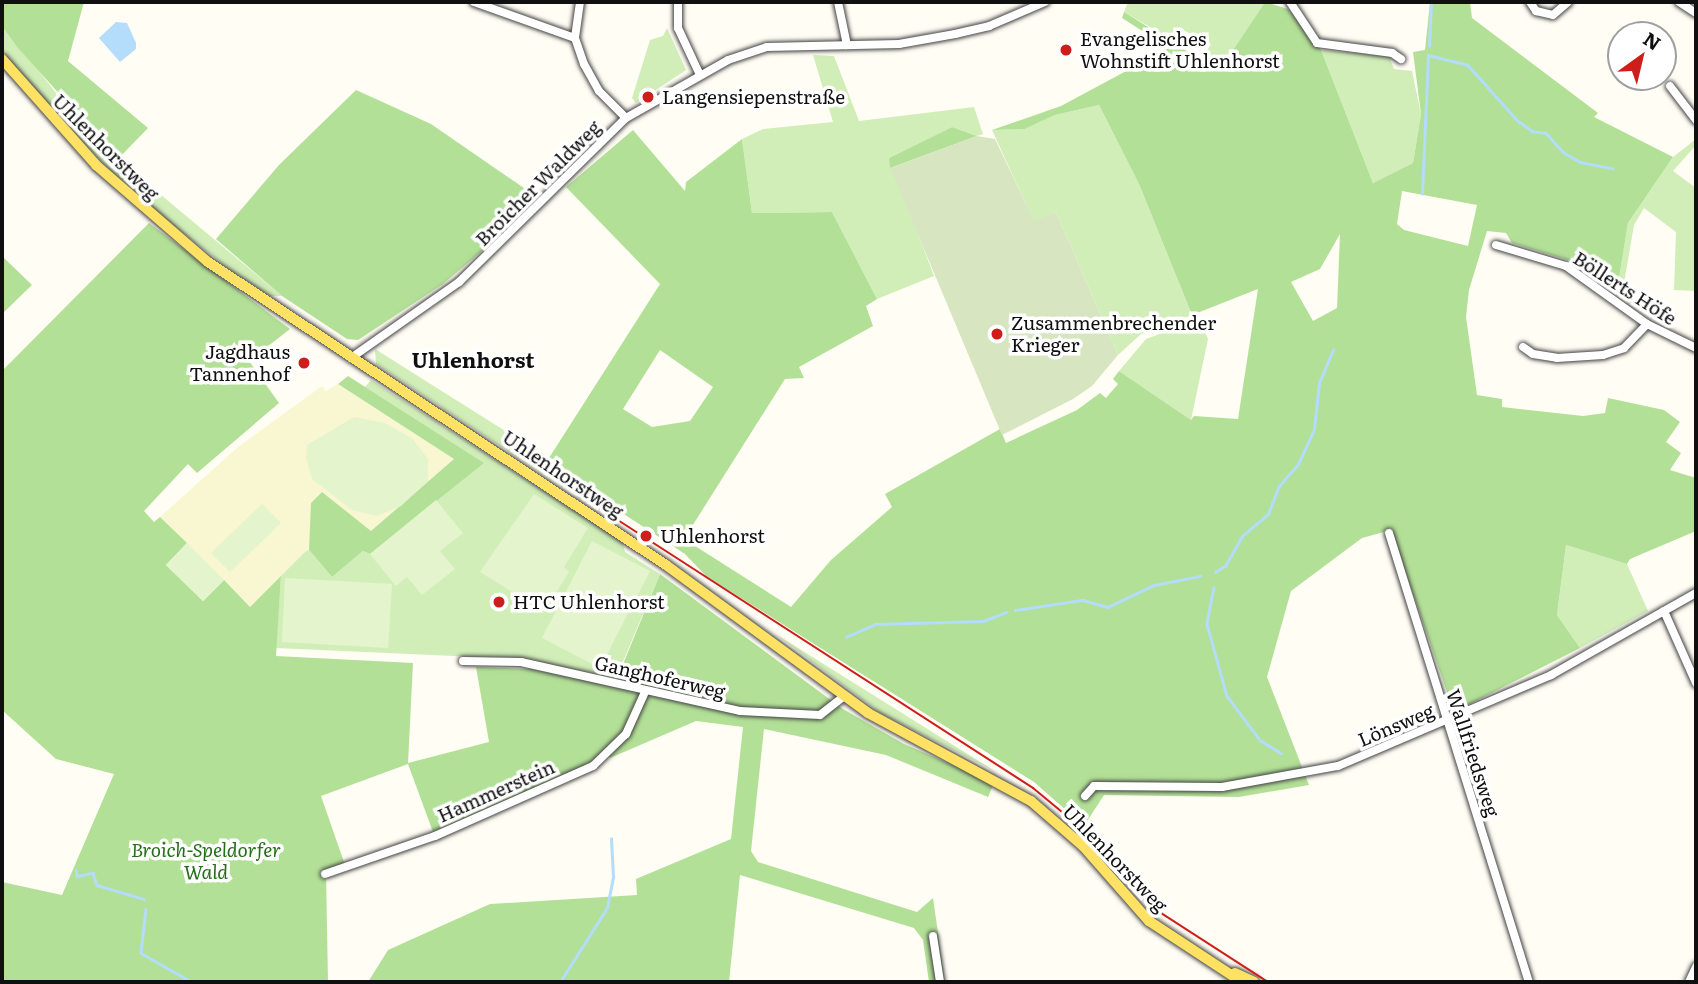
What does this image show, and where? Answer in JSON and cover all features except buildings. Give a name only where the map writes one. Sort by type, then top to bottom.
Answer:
[{"type":"main road","name":"Uhlenhorstweg","points":[[2,59],[55,123],[139,206],[208,262],[666,565],[844,696],[907,737],[1031,801],[1083,846],[1149,921],[1242,982]]},
{"type":"main road","name":"Uhlenhorstweg","points":[[1223,968],[1254,982]]},
{"type":"street","points":[[474,2],[575,38]]},
{"type":"street","points":[[580,2],[575,38],[599,91],[626,118]]},
{"type":"street","points":[[678,2],[678,28],[699,75]]},
{"type":"street","points":[[838,2],[847,45]]},
{"type":"street","name":"Broicher Waldweg","points":[[351,358],[459,282],[626,118],[699,75],[767,47],[899,44],[989,26],[1045,2]]},
{"type":"street","points":[[1290,2],[1317,43],[1392,53],[1401,59]]},
{"type":"street","points":[[1530,2],[1536,10],[1553,15],[1568,2]]},
{"type":"street","points":[[1678,2],[1696,13]]},
{"type":"street","points":[[1674,91],[1696,120]]},
{"type":"street","name":"Böllerts Höfe","points":[[1496,244],[1566,266],[1647,324],[1696,348]]},
{"type":"street","points":[[1523,346],[1533,354],[1557,358],[1603,355],[1624,348],[1647,324]]},
{"type":"street","name":"Wallfriedsweg","points":[[1389,533],[1529,982]]},
{"type":"street","name":"Lönsweg","points":[[1086,796],[1094,786],[1210,788],[1264,783],[1348,762],[1433,722],[1448,720],[1551,675],[1696,593]]},
{"type":"street","points":[[1664,611],[1696,684]]},
{"type":"street","name":"Ganghoferweg","points":[[463,661],[521,662],[740,712],[820,715],[844,696]]},
{"type":"street","name":"Hammerstein","points":[[325,874],[435,836],[593,766],[626,734],[645,692]]},
{"type":"street","points":[[933,936],[940,982]]},
{"type":"street","points":[[1689,982],[1696,967]]},
{"type":"green space","points":[[2,2],[84,2],[68,61],[148,128],[118,159],[18,48],[2,26]]},
{"type":"green space","points":[[1128,2],[1265,2],[1219,71],[1200,61],[1211,44],[1179,28],[1171,39],[1124,12]]},
{"type":"green space","points":[[1265,2],[1288,9],[1321,50],[1373,183],[1413,163],[1421,114],[1413,52],[1425,50],[1430,2],[1470,2],[1472,18],[1598,113],[1594,117],[1673,157],[1628,223],[1617,291],[1578,263],[1512,243],[1506,233],[1487,231],[1469,290],[1466,317],[1477,395],[1502,399],[1502,407],[1583,416],[1605,413],[1608,398],[1664,410],[1680,422],[1666,442],[1681,453],[1670,470],[1696,478],[1696,531],[1630,559],[1627,564],[1566,545],[1557,615],[1580,648],[1454,712],[1391,530],[1362,538],[1291,591],[1267,677],[1309,785],[1239,797],[1104,795],[1084,826],[1034,782],[706,576],[685,554],[570,479],[569,471],[549,458],[660,284],[566,187],[633,130],[685,191],[686,182],[742,139],[752,213],[832,212],[877,299],[866,306],[873,326],[799,367],[804,378],[785,379],[684,539],[791,607],[831,560],[892,507],[885,494],[1000,429],[1006,443],[1077,410],[1100,393],[1106,398],[1118,384],[1113,379],[1119,371],[1191,420],[1194,416],[1238,419],[1258,289],[1192,315],[1139,184],[1099,105],[1055,115],[1025,129],[992,130],[1061,106],[1169,48],[1122,18],[1124,12],[1219,71]],"holes":[[[1402,191],[1477,205],[1468,246],[1404,230],[1397,224]],[[1340,234],[1337,308],[1313,321],[1291,282],[1320,269]],[[660,350],[713,387],[690,421],[652,427],[623,409]]]},
{"type":"green space","points":[[2,24],[60,98],[118,159],[282,296],[270,296],[229,269],[124,186],[20,74],[2,49]]},
{"type":"green space","points":[[667,28],[686,70],[636,103],[632,98],[650,40],[663,36]]},
{"type":"green space","points":[[1321,50],[1389,56],[1394,69],[1412,71],[1421,114],[1413,163],[1373,183]]},
{"type":"green space","points":[[813,55],[834,56],[859,121],[974,107],[983,134],[977,136],[952,127],[889,158],[934,276],[877,299],[832,212],[752,213],[742,139],[763,129],[833,122]]},
{"type":"green space","points":[[356,90],[431,124],[534,195],[489,245],[443,284],[358,340],[347,339],[282,296],[216,239],[279,165]]},
{"type":"green space","points":[[1099,105],[1139,184],[1192,315],[1141,334],[1118,355],[1056,212],[1034,222],[992,130],[1025,129],[1055,115]]},
{"type":"green space","points":[[952,127],[977,136],[890,168],[889,158]]},
{"type":"green space","points":[[977,136],[995,139],[1034,221],[1056,212],[1118,355],[1092,386],[1073,399],[1002,435],[890,168]]},
{"type":"green space","points":[[1696,139],[1696,145],[1673,171],[1696,188],[1696,291],[1674,290],[1676,232],[1644,208],[1634,225],[1622,295],[1617,291],[1628,223],[1673,157]]},
{"type":"green space","name":"Broich-Speldorfer Wald","points":[[149,223],[290,329],[249,361],[279,403],[197,473],[188,464],[144,511],[154,522],[160,517],[187,543],[166,565],[203,601],[224,580],[250,607],[281,576],[276,656],[413,663],[408,763],[489,742],[476,667],[531,669],[614,686],[660,574],[843,709],[904,744],[994,783],[988,797],[886,755],[764,729],[751,851],[758,862],[917,912],[933,898],[945,982],[929,982],[923,940],[914,928],[740,875],[729,982],[368,982],[388,950],[490,904],[637,895],[636,879],[731,839],[743,727],[696,721],[610,758],[606,752],[579,769],[433,832],[408,764],[321,796],[345,865],[326,872],[328,982],[2,982],[2,882],[62,895],[114,774],[56,759],[2,710],[2,371]]},
{"type":"green space","points":[[2,256],[32,285],[2,314]]},
{"type":"green space","points":[[1200,319],[1208,339],[1191,420],[1119,371],[1146,339]]},
{"type":"green space","points":[[375,349],[569,471],[570,487],[582,500],[376,364]]},
{"type":"green space","points":[[348,376],[484,463],[370,554],[363,551],[332,577],[309,550],[311,503],[322,492],[371,531],[454,459],[338,384]]},
{"type":"green space","points":[[371,380],[622,541],[625,552],[660,574],[616,678],[522,659],[276,648],[281,576],[305,552],[309,550],[332,577],[363,551],[370,554],[483,463],[365,387]]},
{"type":"green space","points":[[338,384],[454,459],[371,531],[331,501],[314,515],[309,550],[250,607],[160,517],[238,447],[322,386],[326,391]]},
{"type":"green space","points":[[354,417],[385,423],[413,439],[428,459],[428,481],[401,506],[377,516],[352,510],[312,479],[306,458],[307,445]]},
{"type":"green space","points":[[534,494],[588,528],[564,567],[569,572],[544,612],[480,572]]},
{"type":"green space","points":[[436,500],[463,533],[440,551],[455,569],[422,595],[407,577],[396,586],[370,554]]},
{"type":"green space","points":[[262,504],[281,523],[230,572],[211,553]]},
{"type":"green space","points":[[592,541],[650,571],[600,668],[542,638]]},
{"type":"green space","points":[[187,543],[224,580],[203,601],[166,565]]},
{"type":"green space","points":[[1566,545],[1627,564],[1648,611],[1580,648],[1557,615]]},
{"type":"green space","points":[[285,578],[392,584],[388,648],[282,642]]},
{"type":"green space","points":[[774,633],[998,773],[879,712]]},
{"type":"water","points":[[116,22],[127,23],[136,43],[136,49],[120,62],[99,38]]},
{"type":"waterway","points":[[1429,46],[1431,2]]},
{"type":"waterway","points":[[1422,194],[1428,55],[1468,65],[1517,120],[1532,131],[1546,133],[1563,152],[1580,162],[1612,168]]},
{"type":"waterway","points":[[1215,572],[1225,566],[1242,536],[1268,514],[1279,486],[1298,464],[1314,429],[1319,383],[1333,350]]},
{"type":"waterway","points":[[1015,610],[1083,600],[1108,607],[1154,585],[1200,576]]},
{"type":"waterway","points":[[1214,587],[1207,624],[1227,696],[1260,740],[1281,753]]},
{"type":"waterway","points":[[846,637],[875,624],[983,621],[1006,612]]},
{"type":"waterway","points":[[560,982],[607,908],[613,877],[611,839]]},
{"type":"waterway","points":[[76,870],[77,876],[93,873],[97,885],[144,899]]},
{"type":"waterway","points":[[146,909],[141,953],[192,982]]},
{"type":"tram line","points":[[593,504],[1033,788],[1079,826],[1150,906],[1268,982]]},
{"type":"place","name":"Evangelisches Wohnstift Uhlenhorst","points":[[1066,50]]},
{"type":"place","name":"Langensiepenstraße","points":[[648,97]]},
{"type":"place","name":"Zusammenbrechender Krieger","points":[[997,334]]},
{"type":"place","name":"Jagdhaus Tannenhof","points":[[304,363]]},
{"type":"place","name":"Uhlenhorst","points":[[646,536]]},
{"type":"place","name":"HTC Uhlenhorst","points":[[499,602]]},
{"type":"district","name":"Uhlenhorst","points":[[473,359]]}]
